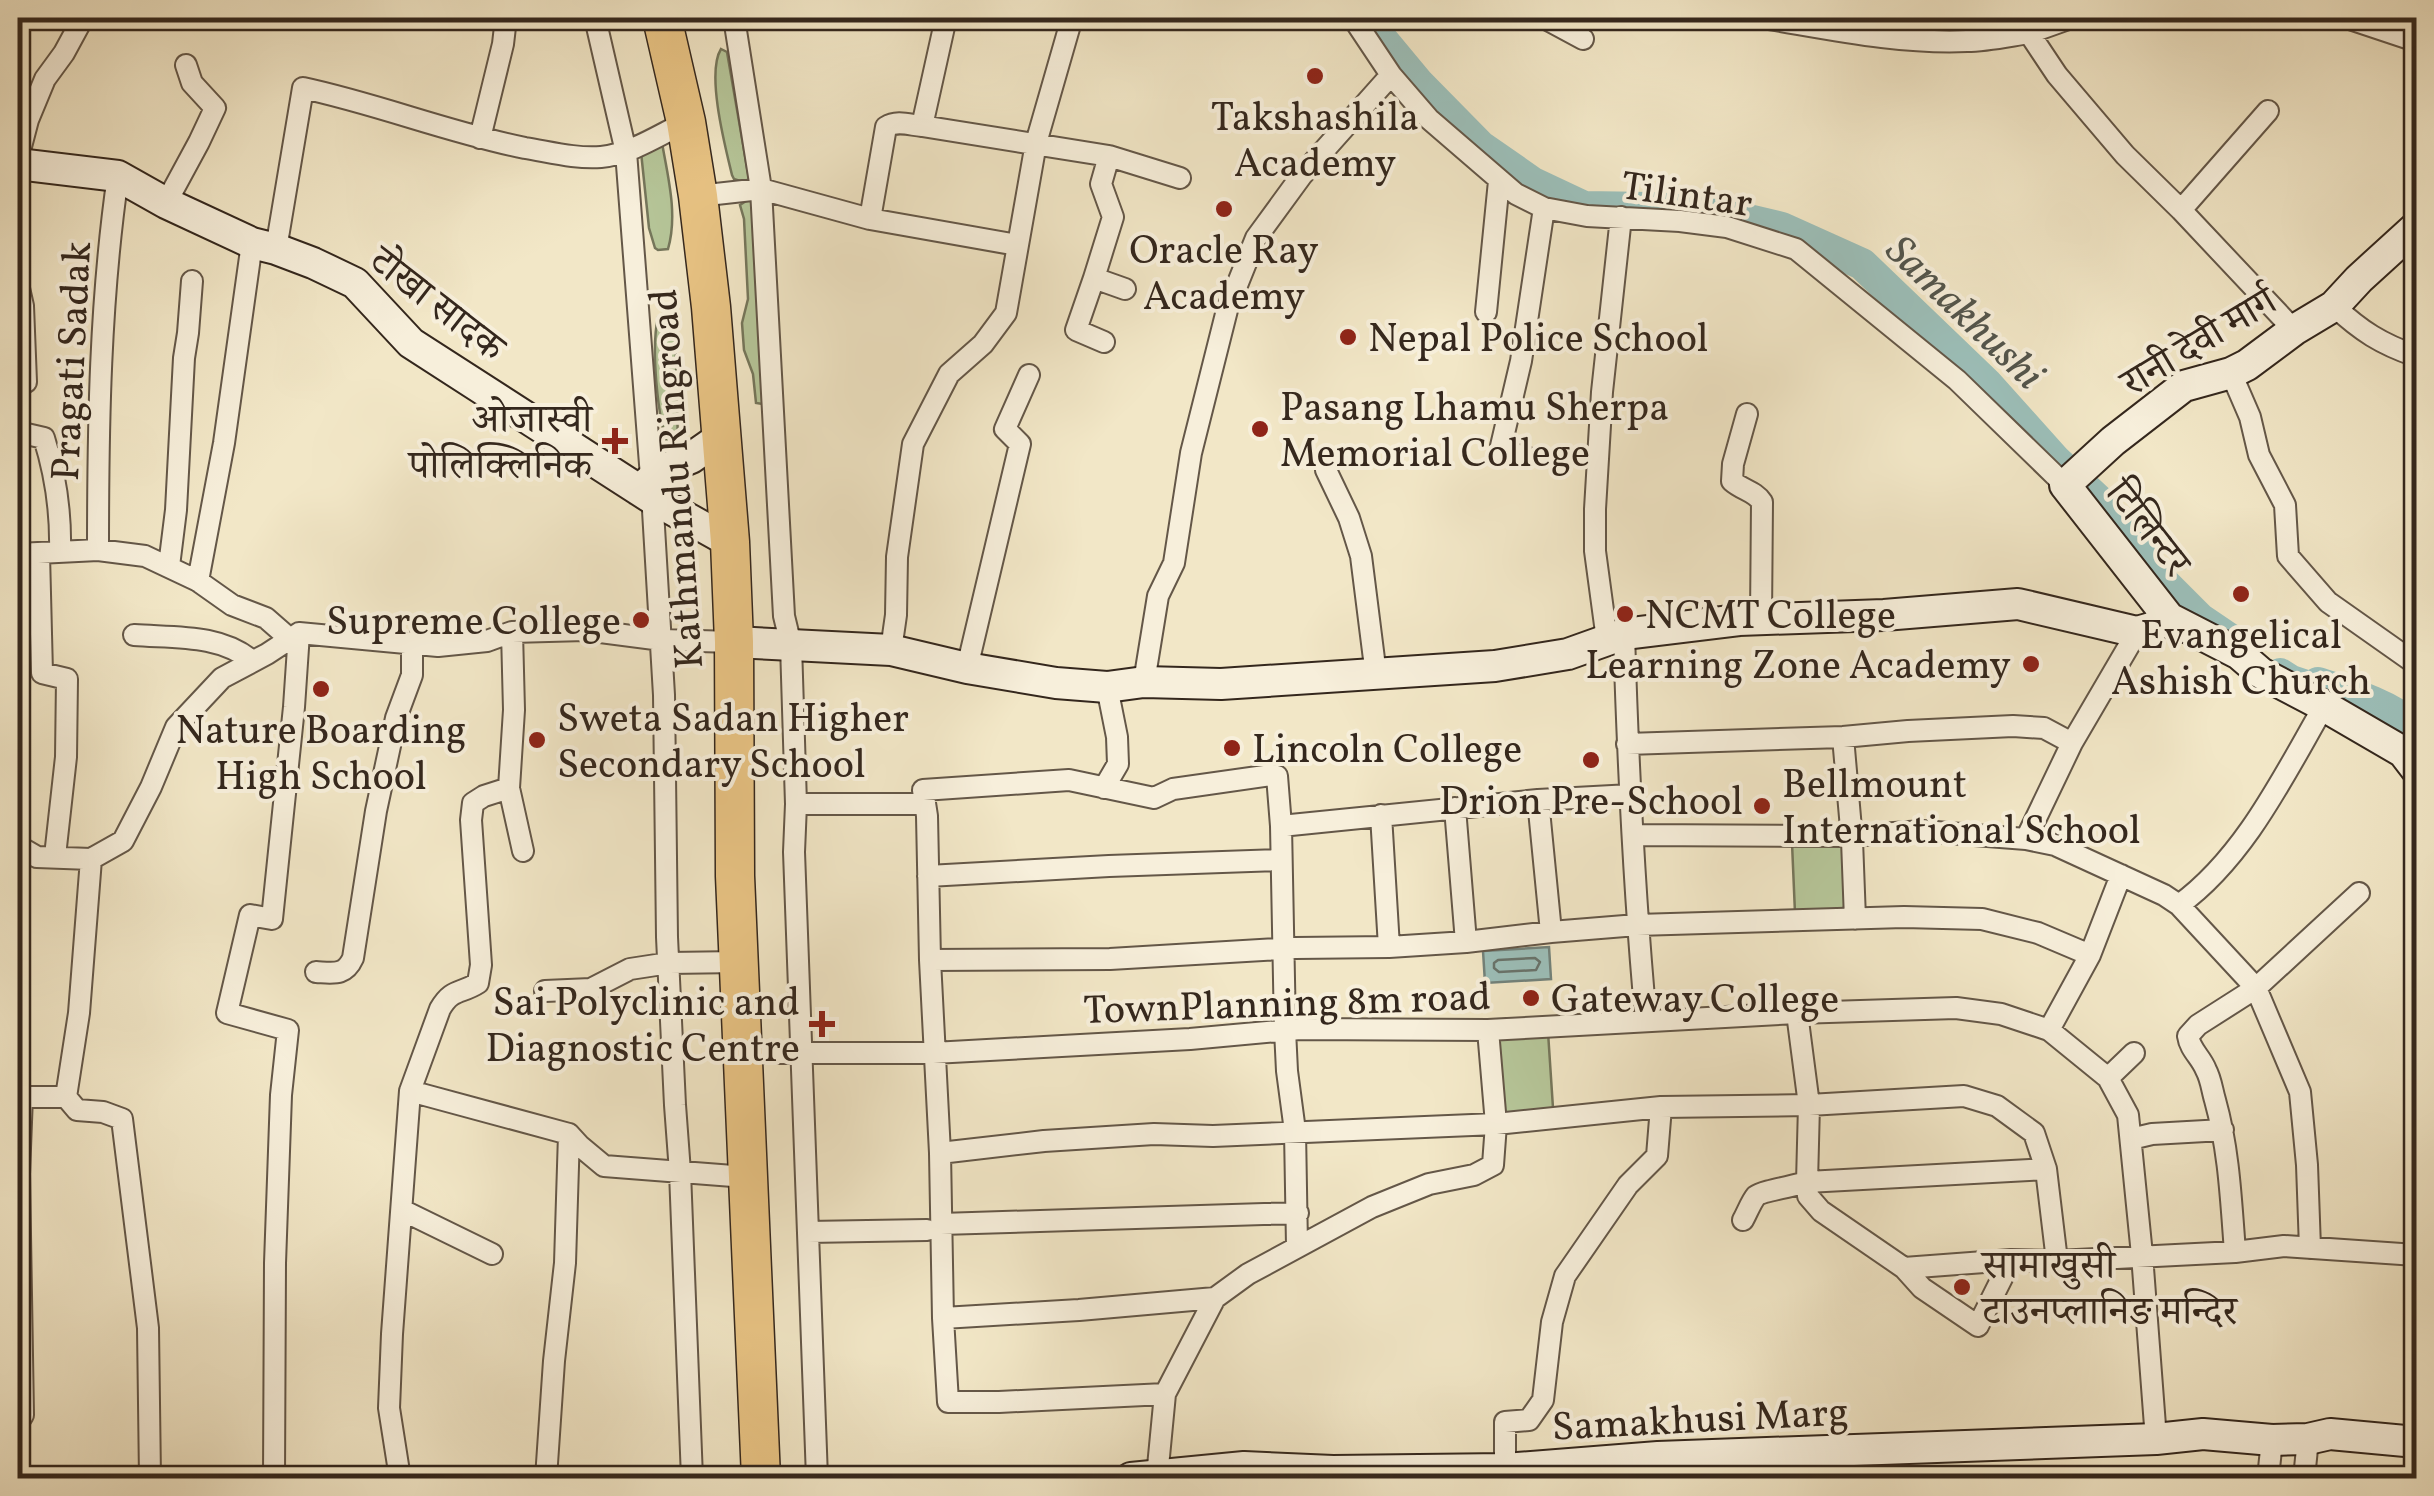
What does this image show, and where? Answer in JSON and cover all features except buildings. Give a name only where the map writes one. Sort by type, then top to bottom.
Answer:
[{"type":"highway","name":"Kathmandu Ringroad","points":[[662,18],[698,196],[712,308],[730,542],[735,876],[761,1478]]},
{"type":"street","points":[[18,161],[28,120],[45,79],[83,18]]},
{"type":"street","points":[[480,138],[506,18]]},
{"type":"street","points":[[595,18],[626,152],[662,640],[674,1105],[692,1478]]},
{"type":"street","points":[[734,18],[761,188],[784,616],[791,645],[800,1054],[817,1478]]},
{"type":"street","points":[[922,126],[946,18]]},
{"type":"street","points":[[891,650],[897,557],[913,444],[949,374],[983,344],[1006,312],[1036,143],[1072,18]]},
{"type":"street","points":[[1544,18],[1582,39]]},
{"type":"street","points":[[1764,18],[1912,39],[1968,42],[2029,33],[2071,18]]},
{"type":"street","points":[[2347,18],[2416,41]]},
{"type":"street","name":"Tilintar","points":[[1358,20],[1390,75],[1429,120],[1516,194],[1544,208],[1587,216],[1726,227],[1796,249],[1957,380],[2065,484]]},
{"type":"street","points":[[2029,33],[2057,75],[2124,155],[2294,330]]},
{"type":"street","points":[[166,203],[215,108],[192,83],[186,66]]},
{"type":"street","points":[[1144,682],[1158,596],[1174,563],[1191,453],[1228,310],[1256,238],[1302,175],[1390,75]]},
{"type":"street","points":[[198,581],[264,246],[303,88],[480,138],[570,156],[600,157],[626,152],[686,122]]},
{"type":"street","points":[[2181,210],[2268,111]]},
{"type":"street","points":[[870,219],[886,127],[897,123],[1109,156],[1180,178]]},
{"type":"street","points":[[1104,342],[1076,330],[1113,217],[1101,184],[1109,156]]},
{"type":"street","name":"टोखा सादक","points":[[18,161],[118,176],[166,203],[355,283],[411,343],[730,542]]},
{"type":"street","name":"Pragati Sadak","points":[[98,550],[101,360],[118,176]]},
{"type":"street","points":[[1486,312],[1499,181]]},
{"type":"street","points":[[698,196],[761,188],[870,219],[1017,245]]},
{"type":"street","points":[[1526,457],[1502,451],[1501,446],[1521,362],[1544,208]]},
{"type":"street","points":[[1622,217],[1602,392],[1596,552],[1616,638],[1646,1020]]},
{"type":"street","name":"रानी देवी मार्ग","points":[[2065,484],[2184,386],[2247,366],[2334,306],[2416,227]]},
{"type":"street","points":[[1094,278],[1125,289]]},
{"type":"street","points":[[170,566],[192,281]]},
{"type":"street","points":[[18,284],[23,306],[26,382],[18,382]]},
{"type":"street","points":[[2334,306],[2359,330],[2416,356]]},
{"type":"street","points":[[2232,373],[2250,417],[2259,455],[2285,505],[2288,556],[2328,602],[2416,664]]},
{"type":"street","points":[[967,668],[1020,444],[1005,429],[1028,375]]},
{"type":"street","points":[[1747,414],[1732,480],[1758,495],[1762,502],[1761,618]]},
{"type":"street","points":[[18,432],[44,438],[61,514],[39,553],[42,673],[67,680],[66,757],[55,856]]},
{"type":"street","points":[[648,489],[662,470],[691,458],[721,437]]},
{"type":"street","points":[[1326,470],[1361,556],[1376,675]]},
{"type":"street","name":"टिलिन्टर","points":[[2065,484],[2169,618]]},
{"type":"street","points":[[39,553],[98,550],[144,556],[170,566],[232,605],[266,618],[294,636],[438,646],[488,640],[512,632],[585,630],[662,640],[891,650],[1056,683],[1107,686],[1144,682],[1221,684],[1495,666],[1568,654],[1616,638],[1761,618],[1884,615],[2018,604],[2137,632],[2169,618],[2239,654],[2261,673],[2403,752],[2416,769]]},
{"type":"street","points":[[512,632],[514,710],[509,788],[523,851]]},
{"type":"street","points":[[2026,839],[2072,743],[2137,632]]},
{"type":"street","points":[[134,635],[210,641],[237,648],[252,661]]},
{"type":"street","points":[[18,846],[37,857],[91,858],[123,841],[176,728],[222,678],[294,636]]},
{"type":"street","points":[[274,1478],[275,1263],[281,1095],[288,1030],[228,1013],[250,916],[272,919],[294,707],[294,636]]},
{"type":"street","points":[[316,972],[339,974],[348,968],[352,958],[376,811],[396,718],[412,675],[412,642]]},
{"type":"street","points":[[1104,788],[1118,764],[1107,686]]},
{"type":"street","points":[[2179,905],[2213,877],[2252,826],[2324,706]]},
{"type":"street","points":[[1627,744],[1843,738],[2014,726],[2044,728],[2072,743]]},
{"type":"street","points":[[1843,738],[1855,919]]},
{"type":"street","points":[[1165,1394],[948,1402],[934,1227],[940,1153],[924,790],[1069,780],[1154,798],[1173,789],[1277,776],[1297,1246]]},
{"type":"street","points":[[400,1478],[389,1408],[410,1092],[447,997],[478,983],[473,803],[509,788]]},
{"type":"street","points":[[1281,826],[1538,800],[1631,796]]},
{"type":"street","points":[[1538,800],[1550,932]]},
{"type":"street","points":[[796,804],[925,804]]},
{"type":"street","points":[[1455,808],[1466,942]]},
{"type":"street","points":[[1381,815],[1389,946]]},
{"type":"street","points":[[1634,835],[1851,836],[1923,832],[2026,839],[2055,845],[2179,905],[2256,988],[2300,1092],[2310,1248]]},
{"type":"street","points":[[66,1097],[79,1013],[91,858]]},
{"type":"street","points":[[928,876],[1280,860]]},
{"type":"street","points":[[2049,1030],[2090,955],[2122,875]]},
{"type":"street","points":[[2235,1252],[2224,1130],[2206,1069],[2188,1036],[2198,1025],[2256,988],[2358,893]]},
{"type":"street","points":[[930,960],[1110,959],[1466,942],[1637,926],[1904,917],[1982,919],[2038,933],[2090,955]]},
{"type":"street","points":[[545,992],[591,988],[630,969],[739,962]]},
{"type":"street","name":"TownPlanning 8m road","points":[[742,1054],[933,1053],[1285,1030],[1488,1030],[1797,1013],[1956,1008],[2001,1014],[2049,1030],[2108,1078],[2128,1116],[2156,1439]]},
{"type":"street","points":[[1797,1013],[1809,1104],[1808,1196],[1821,1210],[1904,1268],[1922,1288],[1978,1326],[2011,1260]]},
{"type":"street","points":[[1144,1478],[1165,1394],[1216,1298],[1248,1274],[1372,1207],[1429,1184],[1474,1174],[1493,1165],[1496,1124],[1488,1030]]},
{"type":"street","points":[[2108,1078],[2134,1053]]},
{"type":"street","points":[[410,1092],[569,1134],[604,1166],[746,1177]]},
{"type":"street","points":[[940,1153],[1154,1134],[1213,1136],[1496,1124],[1661,1107],[1964,1096],[1997,1106],[2034,1133],[2046,1169],[2056,1261]]},
{"type":"street","points":[[18,1423],[23,1415],[20,1097],[66,1097],[78,1110],[103,1112],[122,1120],[148,1328],[150,1478]]},
{"type":"street","points":[[1504,1469],[1505,1422],[1529,1420],[1543,1400],[1552,1322],[1564,1276],[1628,1185],[1657,1156],[1661,1107]]},
{"type":"street","points":[[2131,1139],[2224,1130]]},
{"type":"street","points":[[546,1478],[565,1263],[569,1134]]},
{"type":"street","points":[[1744,1220],[1757,1195],[1807,1182],[2046,1169]]},
{"type":"street","points":[[402,1210],[492,1254]]},
{"type":"street","points":[[808,1232],[1298,1213]]},
{"type":"street","points":[[1904,1268],[2235,1252],[2284,1246],[2416,1255]]},
{"type":"street","points":[[943,1318],[1216,1298]]},
{"type":"street","name":"Samakhusi Marg","points":[[1144,1478],[1244,1467],[1331,1474],[1755,1467],[2203,1434],[2272,1440],[2330,1434],[2416,1442]]},
{"type":"street","points":[[2304,1478],[2308,1439]]},
{"type":"street","points":[[2268,1478],[2272,1440]]},
{"type":"green space","points":[[721,49],[727,52],[749,179],[743,182],[732,175],[718,110],[715,75]]},
{"type":"green space","points":[[662,143],[672,223],[668,249],[658,250],[649,228],[641,152]]},
{"type":"green space","points":[[752,197],[763,404],[756,403],[742,323],[748,299],[740,205]]},
{"type":"green space","points":[[662,314],[675,321],[678,444],[672,449],[661,419],[656,383],[656,330]]},
{"type":"green space","points":[[1847,842],[1849,911],[1795,913],[1792,843]]},
{"type":"green space","points":[[1548,1032],[1553,1108],[1503,1115],[1497,1039]]},
{"type":"water","points":[[1549,947],[1551,979],[1485,983],[1483,951]]},
{"type":"waterway","name":"Samakhushi","points":[[1364,18],[1418,83],[1480,146],[1533,183],[1584,207],[1719,213],[1782,228],[1862,264],[1986,383],[2055,460],[2101,503],[2160,579],[2200,619],[2231,640]]},
{"type":"waterway","name":"Samakhushi","points":[[2280,674],[2315,689],[2318,683],[2370,701],[2416,728]]},
{"type":"place","name":"Takshashila Academy","points":[[1315,76]]},
{"type":"place","name":"Oracle Ray Academy","points":[[1224,209]]},
{"type":"place","name":"Nepal Police School","points":[[1348,337]]},
{"type":"place","name":"Pasang Lhamu Sherpa Memorial College","points":[[1260,429]]},
{"type":"place","name":"ओजास्वी पोलिक्लिनिक","points":[[615,441]]},
{"type":"place","name":"Evangelical Ashish Church","points":[[2241,594]]},
{"type":"place","name":"NCMT College","points":[[1625,614]]},
{"type":"place","name":"Supreme College","points":[[641,620]]},
{"type":"place","name":"Learning Zone Academy","points":[[2031,664]]},
{"type":"place","name":"Nature Boarding High School","points":[[321,689]]},
{"type":"place","name":"Sweta Sadan Higher Secondary School","points":[[537,740]]},
{"type":"place","name":"Lincoln College","points":[[1232,748]]},
{"type":"place","name":"Drion Pre-School","points":[[1591,760]]},
{"type":"place","name":"Bellmount International School","points":[[1762,806]]},
{"type":"place","name":"Gateway College","points":[[1531,998]]},
{"type":"place","name":"Sai Polyclinic and Diagnostic Centre","points":[[822,1024]]},
{"type":"place","name":"सामाखुसी टाउनप्लानिङ मन्दिर","points":[[1962,1287]]}]
